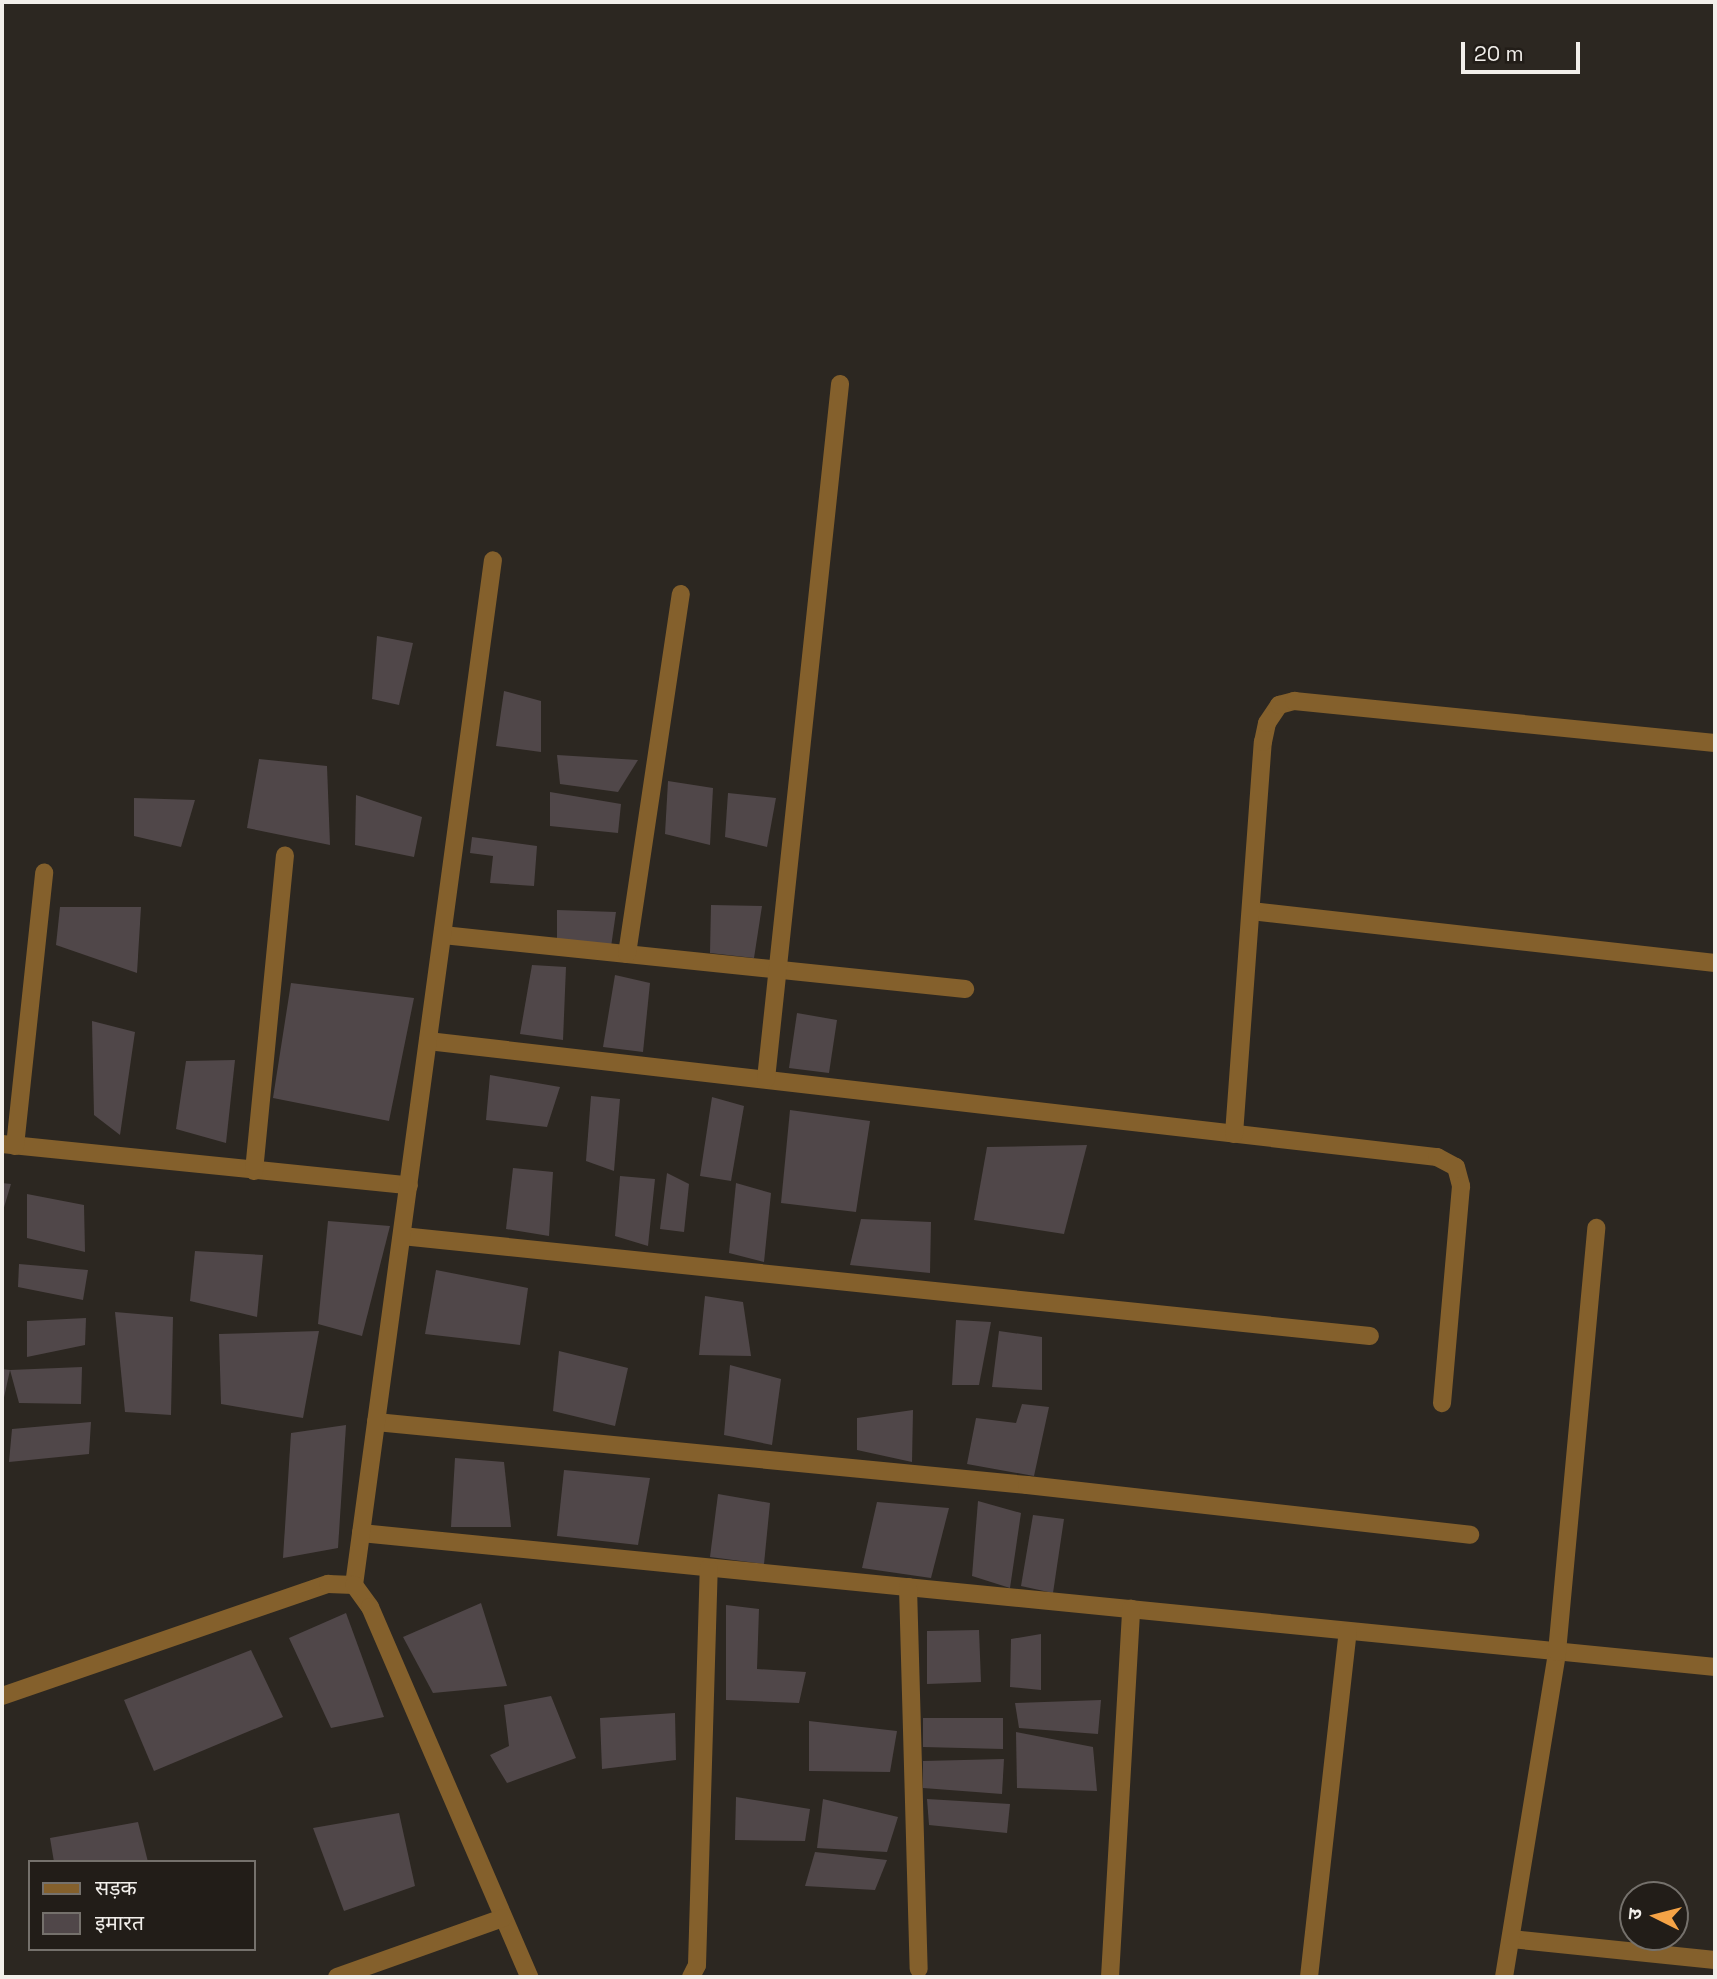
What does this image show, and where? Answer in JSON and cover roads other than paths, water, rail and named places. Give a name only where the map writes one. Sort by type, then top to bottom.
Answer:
[{"type":"street","points":[[766,1079],[780,970],[840,384]]},
{"type":"street","points":[[494,560],[354,1586],[370,1607],[529,1977]]},
{"type":"street","points":[[627,954],[681,594]]},
{"type":"street","points":[[1234,1134],[1263,742],[1267,723],[1279,705],[1294,701],[1715,743]]},
{"type":"street","points":[[254,1171],[285,856]]},
{"type":"street","points":[[44,873],[8,1145],[409,1185]]},
{"type":"street","points":[[1251,911],[1715,963]]},
{"type":"street","points":[[443,934],[965,989]]},
{"type":"street","points":[[428,1041],[1437,1157],[1456,1167],[1461,1186],[1442,1403]]},
{"type":"street","points":[[1504,1977],[1557,1651],[1596,1228]]},
{"type":"street","points":[[402,1236],[1370,1336]]},
{"type":"street","points":[[376,1422],[1027,1485],[1469,1535]]},
{"type":"street","points":[[362,1533],[1715,1667]]},
{"type":"street","points":[[691,1977],[697,1965],[709,1568]]},
{"type":"street","points":[[2,1696],[328,1584],[354,1586]]},
{"type":"street","points":[[908,1587],[919,1969]]},
{"type":"street","points":[[1110,1977],[1131,1609]]},
{"type":"street","points":[[1309,1977],[1348,1631]]},
{"type":"street","points":[[337,1977],[503,1918]]},
{"type":"street","points":[[1511,1939],[1715,1960]]}]
